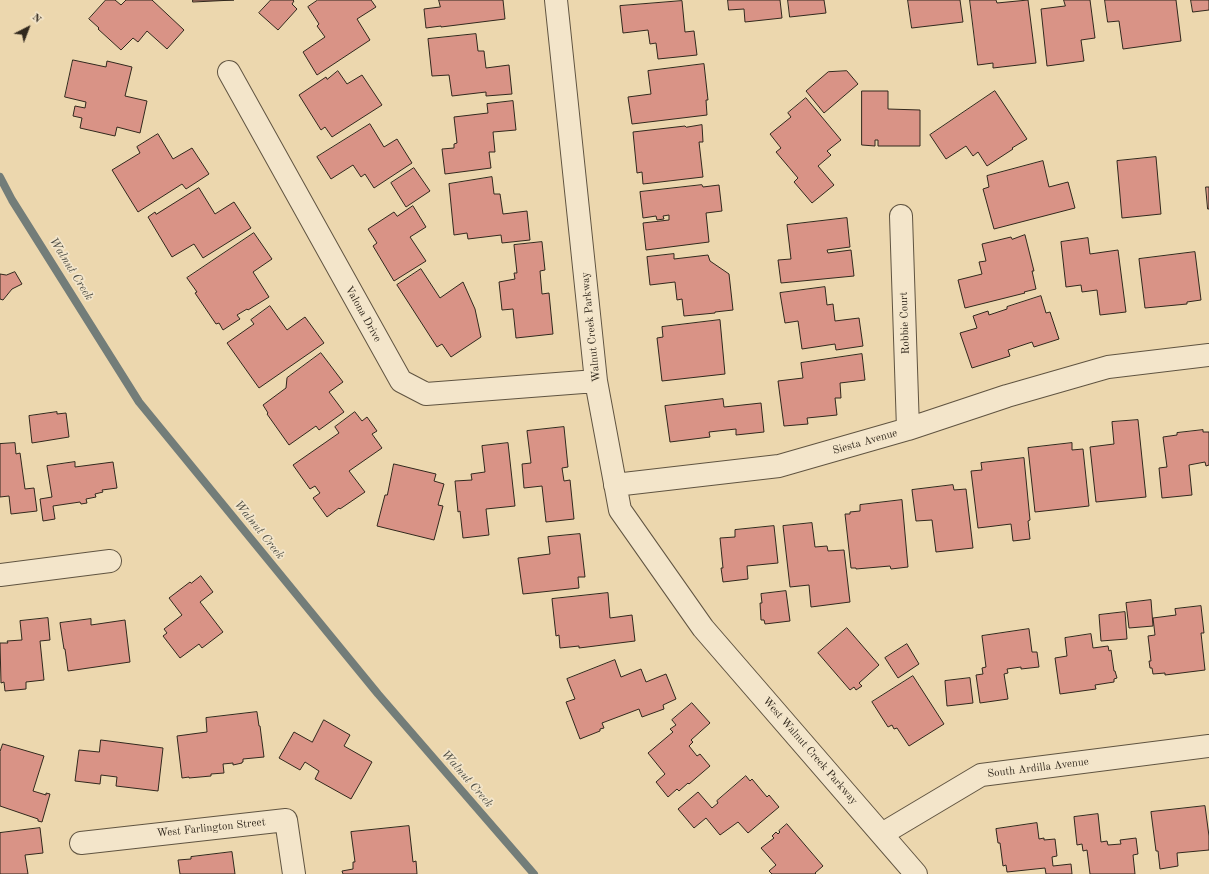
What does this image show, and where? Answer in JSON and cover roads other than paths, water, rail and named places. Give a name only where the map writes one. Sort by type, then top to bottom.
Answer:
[{"type":"street","name":"Walnut Creek Parkway","points":[[556,0],[596,381],[620,510],[704,628]]},
{"type":"street","name":"Valona Drive","points":[[229,72],[401,382],[426,394],[596,381]]},
{"type":"street","name":"Robbie Court","points":[[901,216],[908,429]]},
{"type":"street","name":"Siesta Avenue","points":[[615,485],[779,466],[908,429],[1007,396],[1108,367],[1209,355]]},
{"type":"street","points":[[0,574],[110,561]]},
{"type":"street","name":"West Walnut Creek Parkway","points":[[704,628],[916,874]]},
{"type":"street","name":"South Ardilla Avenue","points":[[882,834],[981,775],[1209,746]]},
{"type":"street","name":"West Farlington Street","points":[[81,843],[286,820],[294,874]]},
{"type":"waterway","name":"Walnut Creek","points":[[0,177],[12,200],[139,402],[378,694],[534,874]]}]
